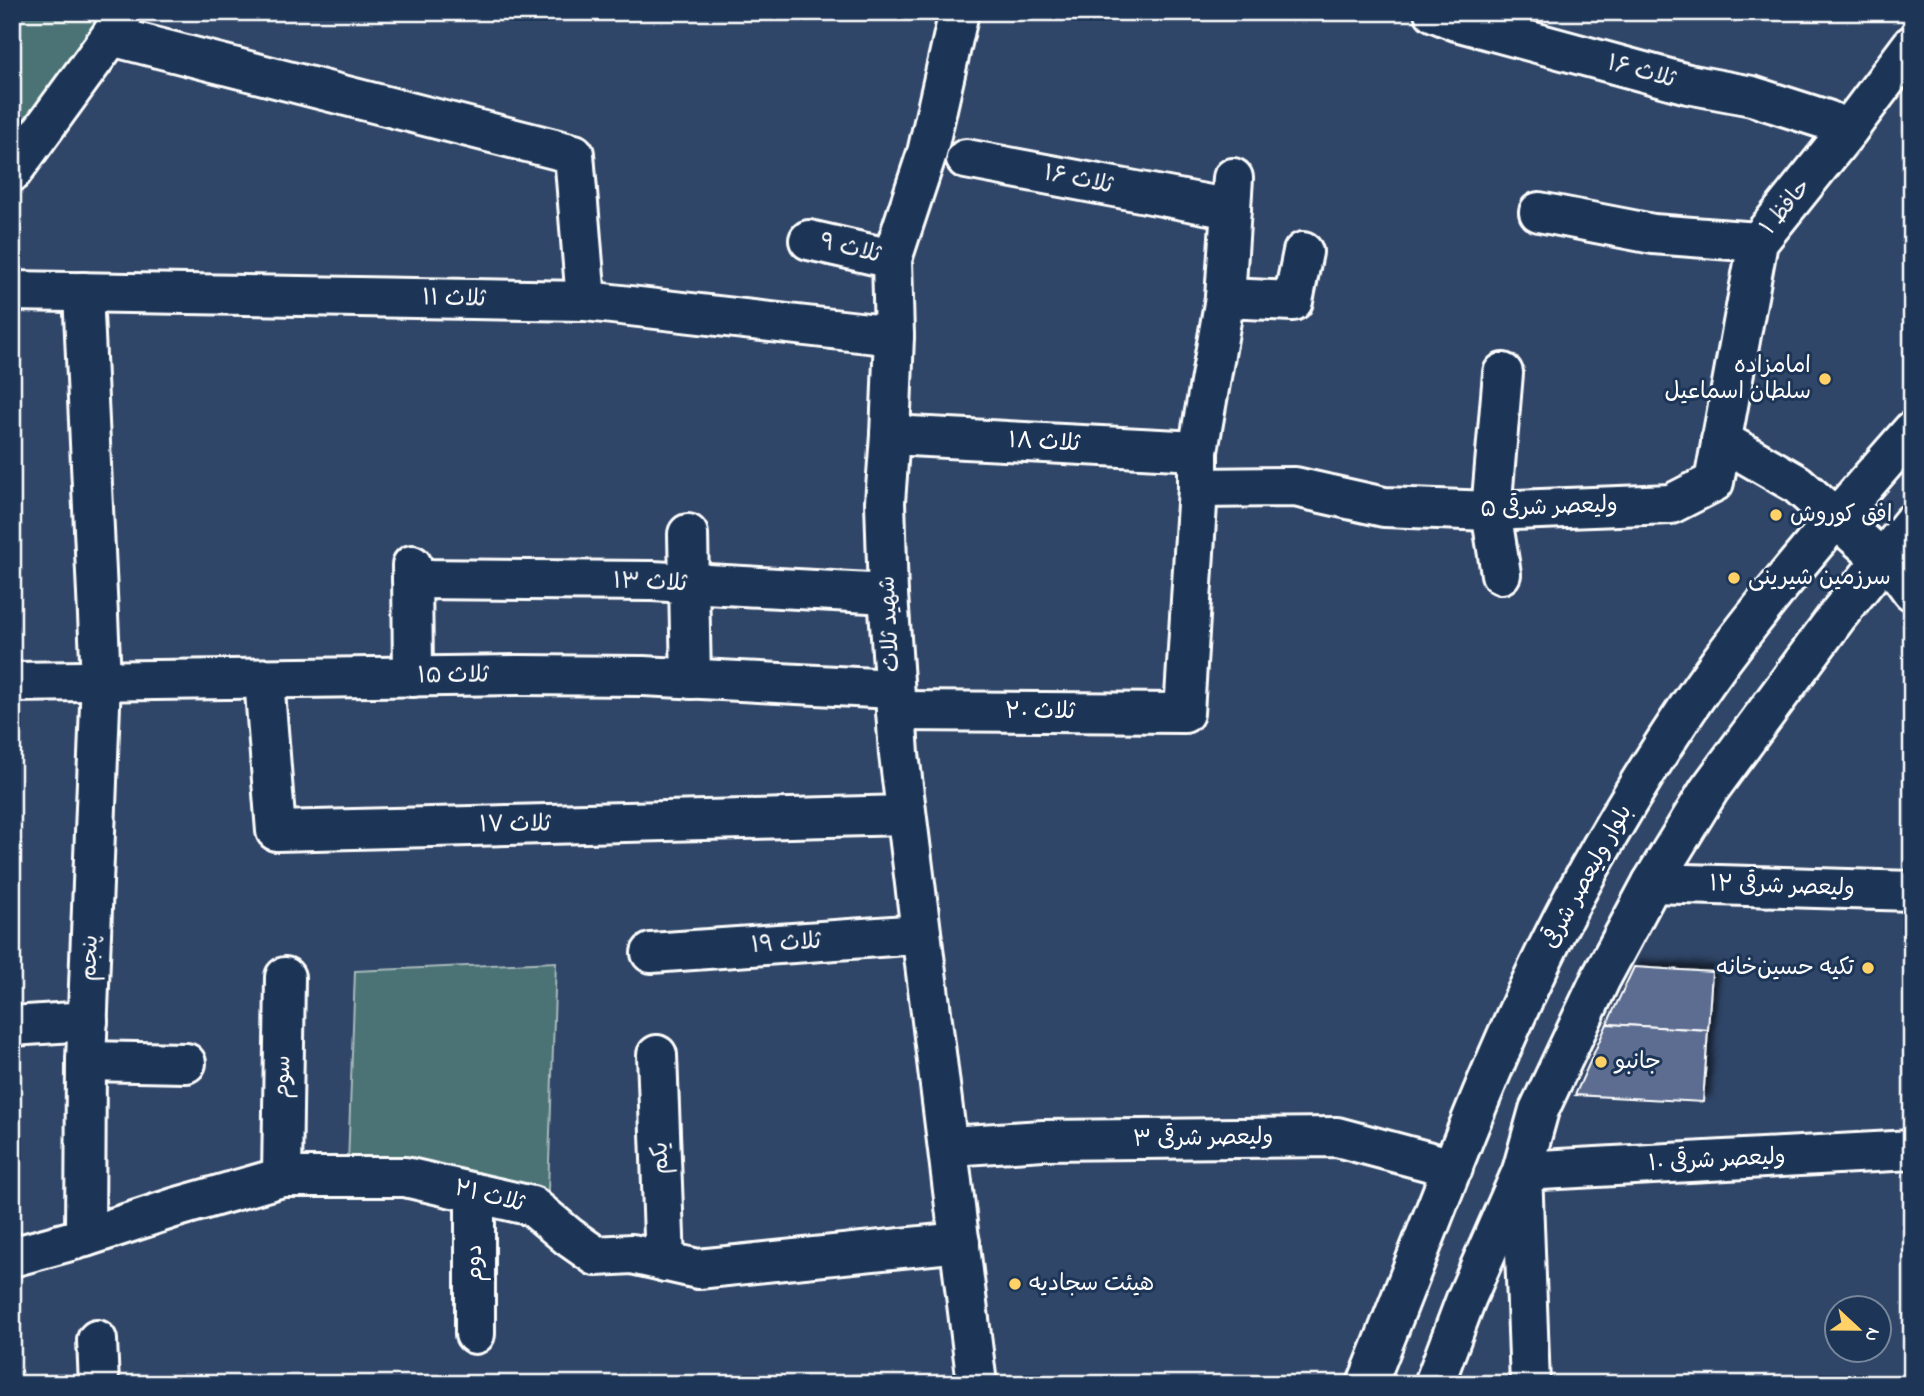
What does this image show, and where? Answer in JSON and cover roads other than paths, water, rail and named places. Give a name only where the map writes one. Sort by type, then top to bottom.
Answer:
[{"type":"street","name":"شهید ثلاث","points":[[959,12],[927,153],[892,259],[894,336],[885,502],[895,700],[906,815],[977,1384]]},
{"type":"street","name":"ثلاث ۱۶","points":[[1434,12],[1457,21],[1688,84],[1752,96],[1827,120],[1848,130]]},
{"type":"street","points":[[12,172],[117,24],[575,155],[586,301]]},
{"type":"street","name":"حافظ ۱","points":[[1721,440],[1758,242],[1912,45]]},
{"type":"street","name":"ثلاث ۱۶","points":[[966,159],[1232,193],[1225,298]]},
{"type":"street","points":[[1539,212],[1653,234],[1758,242]]},
{"type":"street","name":"ثلاث ۹","points":[[809,240],[892,259]]},
{"type":"street","points":[[1198,488],[1198,451],[1225,298],[1293,302],[1303,252]]},
{"type":"street","name":"ثلاث ۱۱","points":[[12,291],[586,301],[894,336]]},
{"type":"street","name":"پنجم","points":[[83,292],[101,680],[86,1061],[85,1237]]},
{"type":"street","points":[[1501,574],[1491,511],[1503,373]]},
{"type":"street","name":"بلوار ولیعصر شرقی","points":[[1367,1384],[1485,1086],[1541,964],[1595,859],[1654,759],[1720,662],[1835,519],[1912,431]]},
{"type":"street","name":"ثلاث ۱۸","points":[[890,435],[1198,451]]},
{"type":"street","points":[[1721,440],[1797,484],[1902,576],[1912,591]]},
{"type":"street","name":"ولیعصر شرقی ۵","points":[[1198,488],[1295,486],[1384,507],[1491,511],[1671,504],[1714,482],[1721,440]]},
{"type":"street","name":"ثلاث ۲۰","points":[[895,700],[1184,713],[1198,488]]},
{"type":"street","points":[[1434,1384],[1466,1299],[1522,1171],[1539,1110],[1601,978],[1652,883],[1709,790],[1881,559],[1912,523]]},
{"type":"street","points":[[688,534],[691,679]]},
{"type":"street","name":"ثلاث ۱۳","points":[[413,677],[412,572],[888,594]]},
{"type":"street","name":"ثلاث ۱۵","points":[[12,682],[518,675],[691,679],[895,700]]},
{"type":"street","name":"ثلاث ۱۷","points":[[264,679],[276,831],[906,815]]},
{"type":"street","name":"ولیعصر شرقی ۱۲","points":[[1652,883],[1912,891]]},
{"type":"street","name":"ثلاث ۱۹","points":[[651,953],[921,934]]},
{"type":"street","name":"سوم","points":[[282,1177],[285,977]]},
{"type":"street","points":[[12,1026],[88,1021]]},
{"type":"street","name":"یکم","points":[[657,1055],[665,1262]]},
{"type":"street","points":[[86,1061],[186,1063]]},
{"type":"street","name":"ولیعصر شرقی ۳","points":[[949,1146],[1043,1140],[1337,1137],[1453,1168]]},
{"type":"street","name":"ولیعصر شرقی ۱۰","points":[[1522,1171],[1912,1150]]},
{"type":"street","points":[[1522,1171],[1530,1384]]},
{"type":"street","name":"ثلاث ۲۱","points":[[12,1257],[282,1177],[405,1177],[531,1206],[596,1256],[632,1254],[698,1269],[960,1242]]},
{"type":"street","name":"دوم","points":[[475,1193],[475,1334]]},
{"type":"street","points":[[97,1340],[99,1384]]},
{"type":"place","name":"امامزاده سلطان اسماعیل","points":[[1825,379]]},
{"type":"place","name":"افق کوروش","points":[[1776,515]]},
{"type":"place","name":"سرزمین شیرینی","points":[[1734,578]]},
{"type":"place","name":"تکیه حسین‌خانه","points":[[1868,968]]},
{"type":"place","name":"جانبو","points":[[1601,1062]]},
{"type":"place","name":"هیئت سجادیه","points":[[1015,1284]]}]
